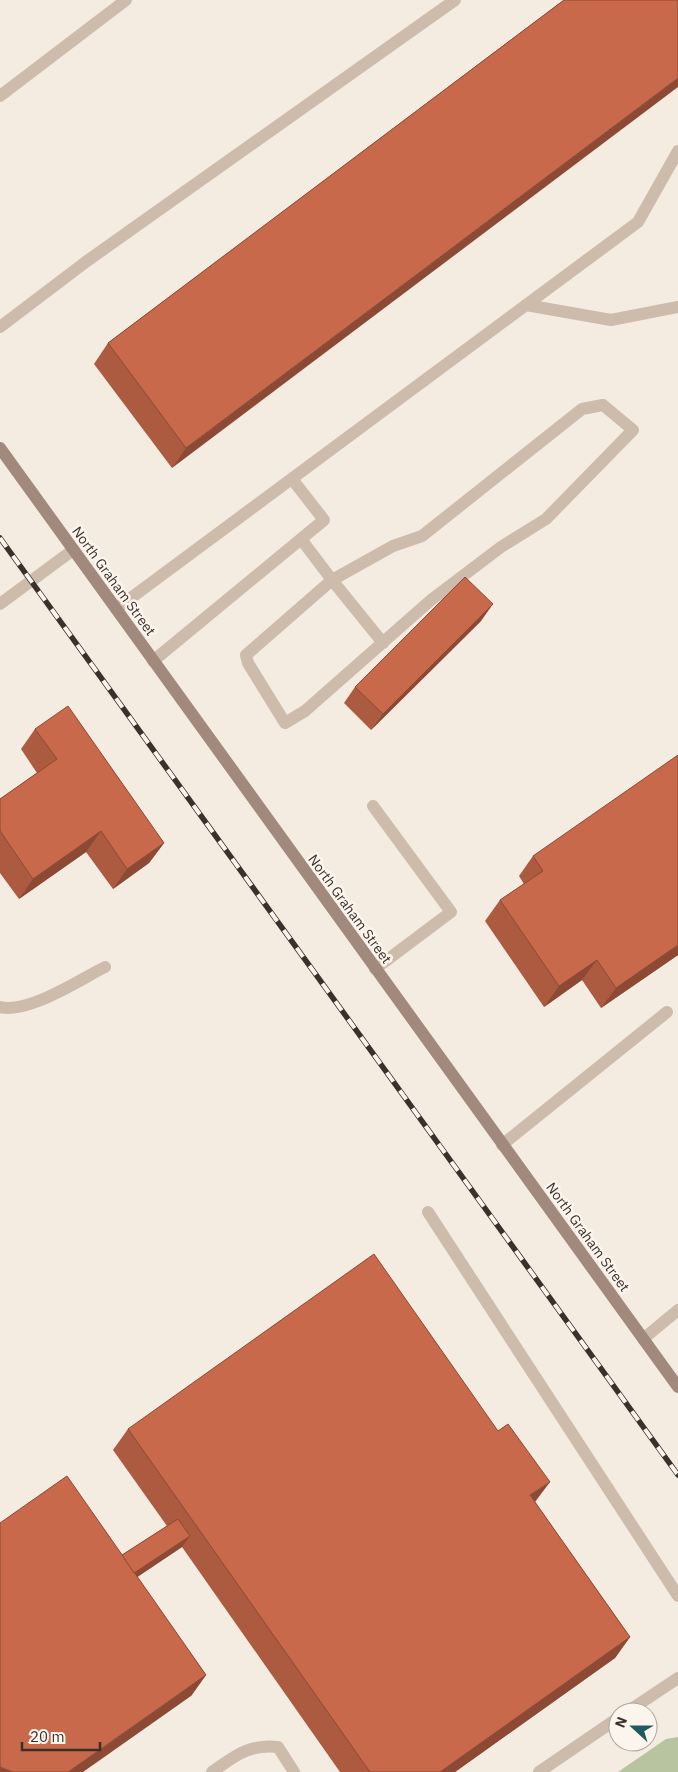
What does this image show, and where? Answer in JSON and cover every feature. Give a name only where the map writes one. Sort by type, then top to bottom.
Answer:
[{"type":"main road","name":"North Graham Street","points":[[0,448],[678,1387]]},
{"type":"street","points":[[0,96],[126,0]]},
{"type":"street","points":[[0,326],[95,255],[455,0]]},
{"type":"street","points":[[116,609],[638,222],[678,151]]},
{"type":"street","points":[[526,305],[611,320],[678,307]]},
{"type":"street","points":[[603,405],[633,430],[546,519],[501,547],[431,600],[305,711],[285,723],[248,663],[246,655],[332,580],[393,546],[422,536],[582,409],[603,405]]},
{"type":"street","points":[[153,661],[324,520],[292,479]]},
{"type":"street","points":[[301,539],[383,642]]},
{"type":"street","points":[[0,604],[73,550]]},
{"type":"street","points":[[373,806],[451,912],[375,969]]},
{"type":"street","points":[[0,1007],[9,1009],[40,1000],[105,967]]},
{"type":"street","points":[[502,1145],[667,1012]]},
{"type":"street","points":[[428,1212],[678,1596]]},
{"type":"street","points":[[643,1339],[678,1310]]},
{"type":"street","points":[[642,1702],[678,1678]]},
{"type":"street","points":[[539,1772],[608,1725]]},
{"type":"street","points":[[212,1772],[241,1751],[262,1745],[278,1747],[294,1772]]},
{"type":"green space","points":[[678,1737],[678,1772],[618,1772],[647,1752],[658,1752],[658,1744],[666,1739]]},
{"type":"building","points":[[564,0],[678,0],[678,78],[186,448],[108,343]]},
{"type":"building","points":[[465,577],[493,604],[383,714],[355,687]]},
{"type":"building","points":[[68,706],[164,843],[127,869],[101,831],[33,879],[0,831],[0,799],[57,759],[35,729]]},
{"type":"building","points":[[678,755],[678,945],[616,988],[597,960],[559,986],[500,900],[543,871],[533,856]]},
{"type":"building","points":[[374,1254],[498,1431],[508,1424],[550,1482],[530,1495],[630,1637],[440,1772],[370,1772],[128,1429]]},
{"type":"building","points":[[67,1476],[206,1675],[68,1772],[13,1772],[0,1767],[0,1523]]},
{"type":"building","points":[[178,1519],[190,1536],[134,1573],[122,1555]]},
{"type":"railway","points":[[0,538],[678,1475]]}]
